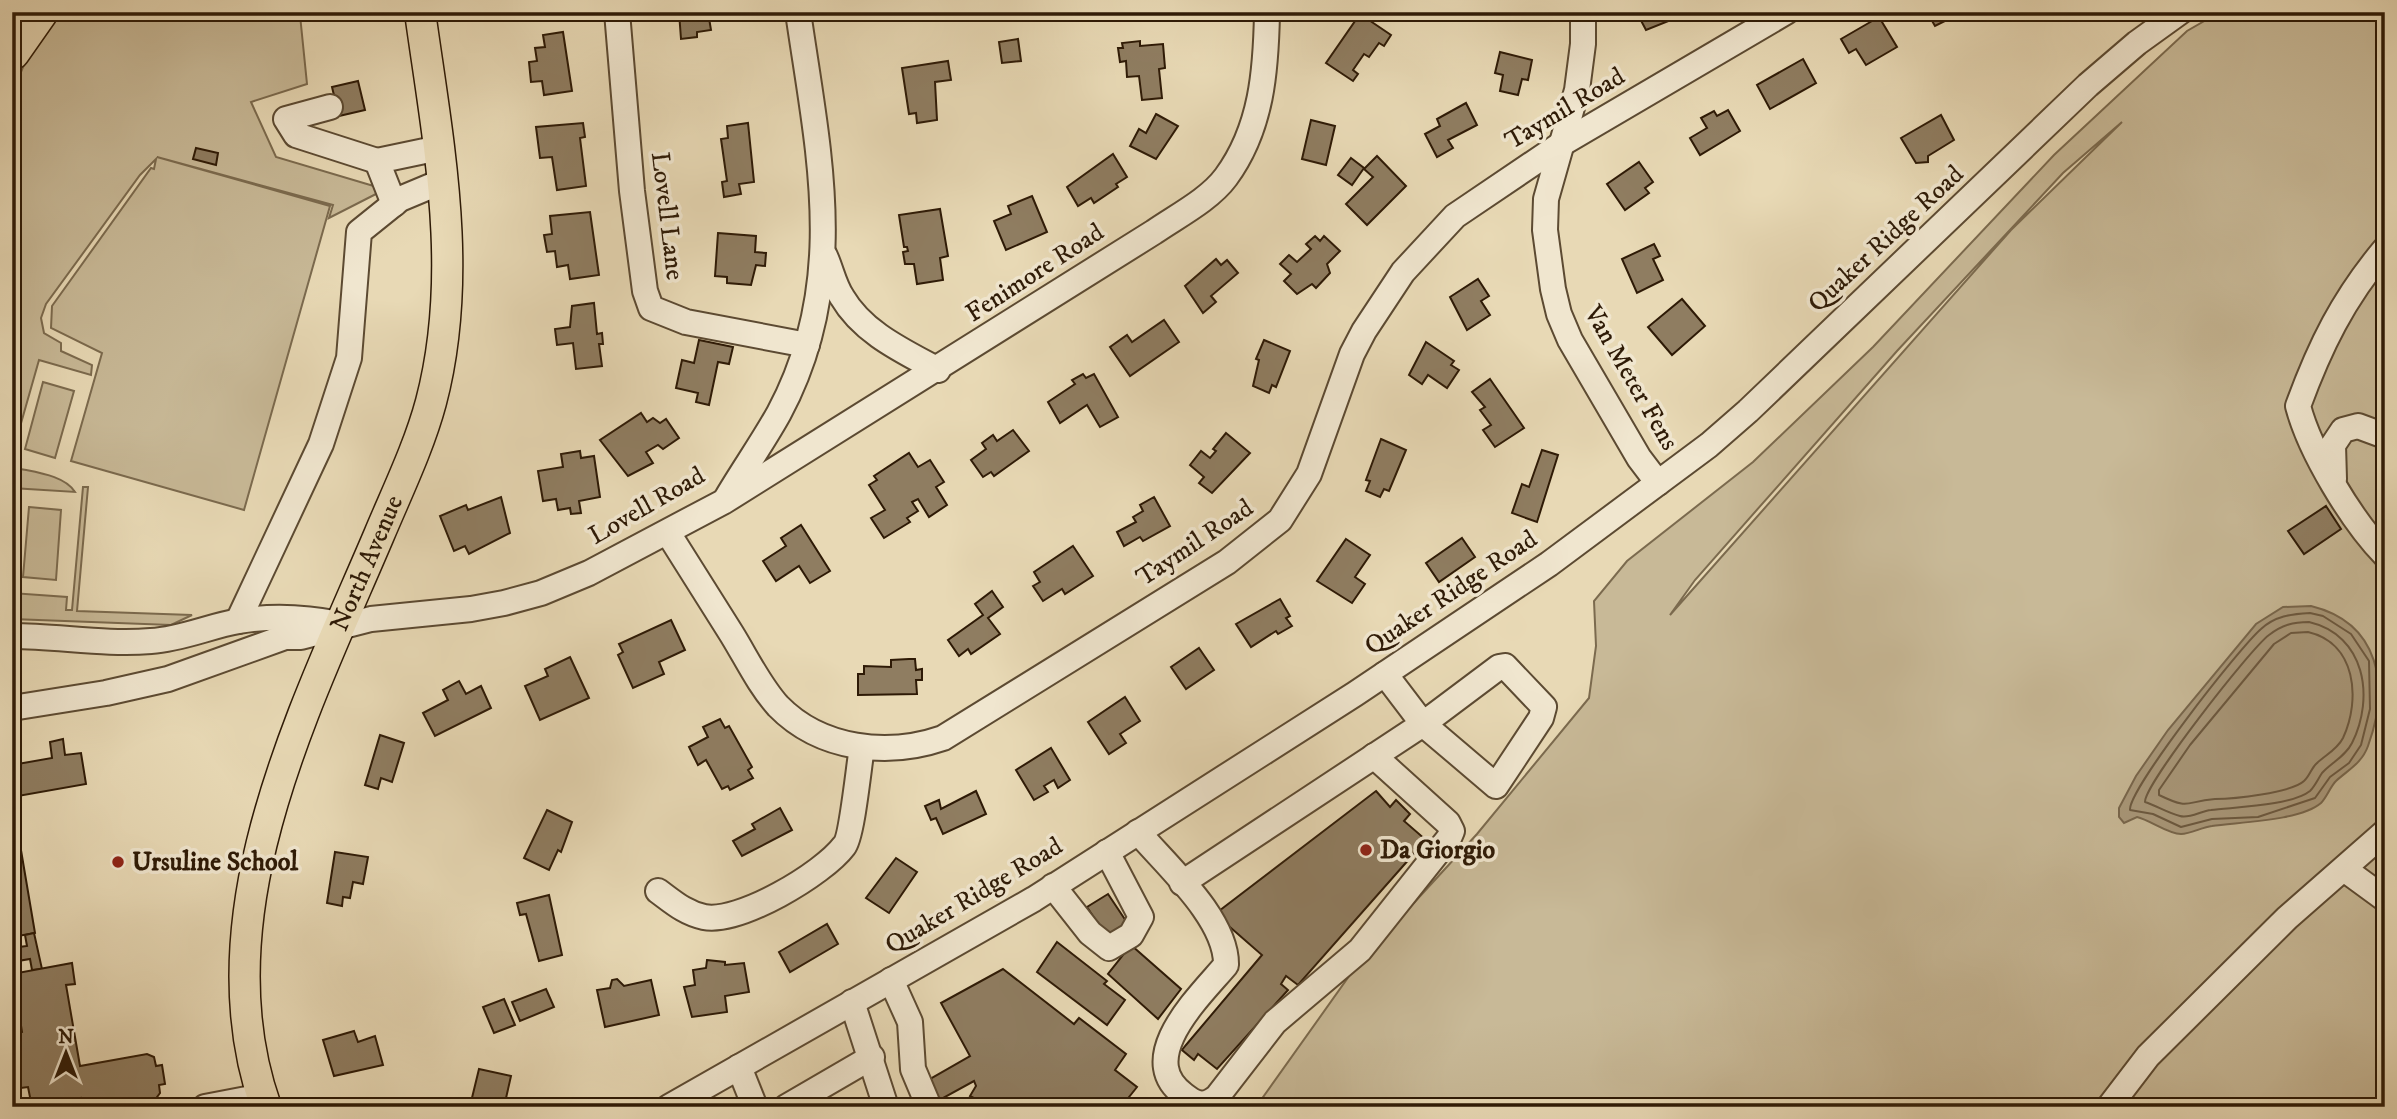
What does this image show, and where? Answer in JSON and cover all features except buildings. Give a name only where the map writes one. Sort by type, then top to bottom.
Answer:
[{"type":"highway","points":[[12,52],[40,12]]},
{"type":"main road","name":"North Avenue","points":[[264,1101],[254,1074],[243,1000],[247,918],[274,799],[341,625],[431,405],[447,303],[449,260],[443,181],[420,12]]},
{"type":"street","name":"Lovell Lane","points":[[617,12],[632,191],[645,291],[651,308],[686,322],[807,345]]},
{"type":"street","name":"Lovell Road","points":[[341,625],[471,609],[541,593],[668,533],[723,502],[780,412],[807,345],[818,302],[825,253],[822,187],[798,12]]},
{"type":"street","name":"Fenimore Road","points":[[723,502],[938,370],[1154,232],[1203,198],[1226,178],[1250,136],[1259,107],[1266,64],[1267,12]]},
{"type":"street","name":"Van Meter Fens","points":[[1583,12],[1583,44],[1577,90],[1563,143],[1550,178],[1545,230],[1559,314],[1601,394],[1639,458],[1658,483]]},
{"type":"street","name":"Taymil Road","points":[[668,533],[779,706],[811,730],[862,747],[900,749],[943,738],[1227,562],[1280,520],[1309,474],[1358,342],[1403,272],[1455,216],[1563,143],[1786,12]]},
{"type":"street","name":"Quaker Ridge Road","points":[[669,1107],[1053,886],[1385,674],[1549,564],[1658,483],[1748,411],[2088,85],[2137,43],[2180,12]]},
{"type":"street","points":[[330,107],[286,119],[296,135],[377,161],[439,148]]},
{"type":"street","points":[[377,161],[394,204]]},
{"type":"street","points":[[238,621],[321,443],[349,358],[359,232],[394,204],[443,181]]},
{"type":"street","points":[[2385,249],[2354,286],[2321,344],[2298,407],[2311,443],[2354,517],[2385,555]]},
{"type":"street","name":"Lovell Road","points":[[825,253],[841,296],[852,312],[884,342],[938,370]]},
{"type":"street","points":[[2334,481],[2333,445],[2343,430],[2358,426],[2385,436]]},
{"type":"street","points":[[12,636],[152,641],[238,621],[306,617],[341,625]]},
{"type":"street","points":[[12,708],[106,693],[168,679],[285,638],[301,637],[341,625]]},
{"type":"street","points":[[1182,883],[1423,724],[1499,667],[1505,666],[1544,707],[1541,718],[1496,786],[1423,724],[1385,674]]},
{"type":"street","points":[[658,891],[682,909],[706,918],[732,914],[772,898],[816,872],[846,845],[862,747]]},
{"type":"street","points":[[1138,832],[1209,917],[1221,937],[1226,965],[1175,1027],[1169,1038],[1166,1066],[1180,1093],[1198,1105],[1207,1104],[1217,1097],[1275,1022],[1360,950],[1449,838],[1452,831],[1448,823],[1374,756]]},
{"type":"street","points":[[2109,1107],[2112,1099],[2167,1038],[2287,918],[2385,832]]},
{"type":"street","points":[[1053,886],[1090,933],[1109,948],[1131,935],[1142,918],[1107,852]]},
{"type":"street","points":[[2344,869],[2385,899]]},
{"type":"street","points":[[891,980],[910,1022],[913,1069],[929,1107]]},
{"type":"street","points":[[852,1003],[872,1057],[886,1107]]},
{"type":"street","points":[[786,1107],[872,1057]]},
{"type":"street","points":[[731,1071],[738,1107]]},
{"type":"street","points":[[731,1071],[754,1107]]},
{"type":"street","points":[[205,1107],[264,1101]]},
{"type":"shaded area","points":[[62,12],[302,12],[300,15],[307,84],[251,102],[276,157],[377,187],[376,194],[329,218],[333,205],[157,157],[330,206],[244,510],[71,461],[102,353],[51,328],[52,306],[151,168],[154,169],[156,159],[140,175],[46,304],[41,318],[44,333],[61,343],[61,351],[92,365],[91,375],[39,360],[12,455],[12,93],[32,46]]},
{"type":"shaded area","points":[[2220,12],[2385,12],[2385,1107],[1256,1107],[1357,965],[1477,834],[1589,698],[1596,646],[1594,601],[1627,561],[1753,462],[1873,347],[2054,155],[2187,31]],"holes":[[[2122,122],[2011,230],[1670,615],[1695,580],[1897,351],[2063,173]]]},
{"type":"shaded area","points":[[43,382],[74,391],[55,458],[25,449]]},
{"type":"shaded area","points":[[12,467],[55,477],[75,492],[12,488]]},
{"type":"shaded area","points":[[83,487],[88,487],[77,611],[192,615],[171,625],[12,619],[12,593],[67,597],[66,610],[72,610]]},
{"type":"shaded area","points":[[29,507],[61,510],[56,580],[23,577]]},
{"type":"water","points":[[2311,606],[2334,614],[2352,627],[2365,642],[2374,660],[2378,680],[2375,723],[2368,746],[2358,762],[2336,781],[2321,803],[2299,814],[2208,827],[2181,834],[2137,817],[2124,823],[2119,817],[2119,808],[2136,776],[2168,730],[2256,624],[2283,607]]},
{"type":"waterway","points":[[2379,683],[2385,685]]},
{"type":"place","name":"Da Giorgio","points":[[1366,850]]},
{"type":"place","name":"Ursuline School","points":[[118,862]]}]
